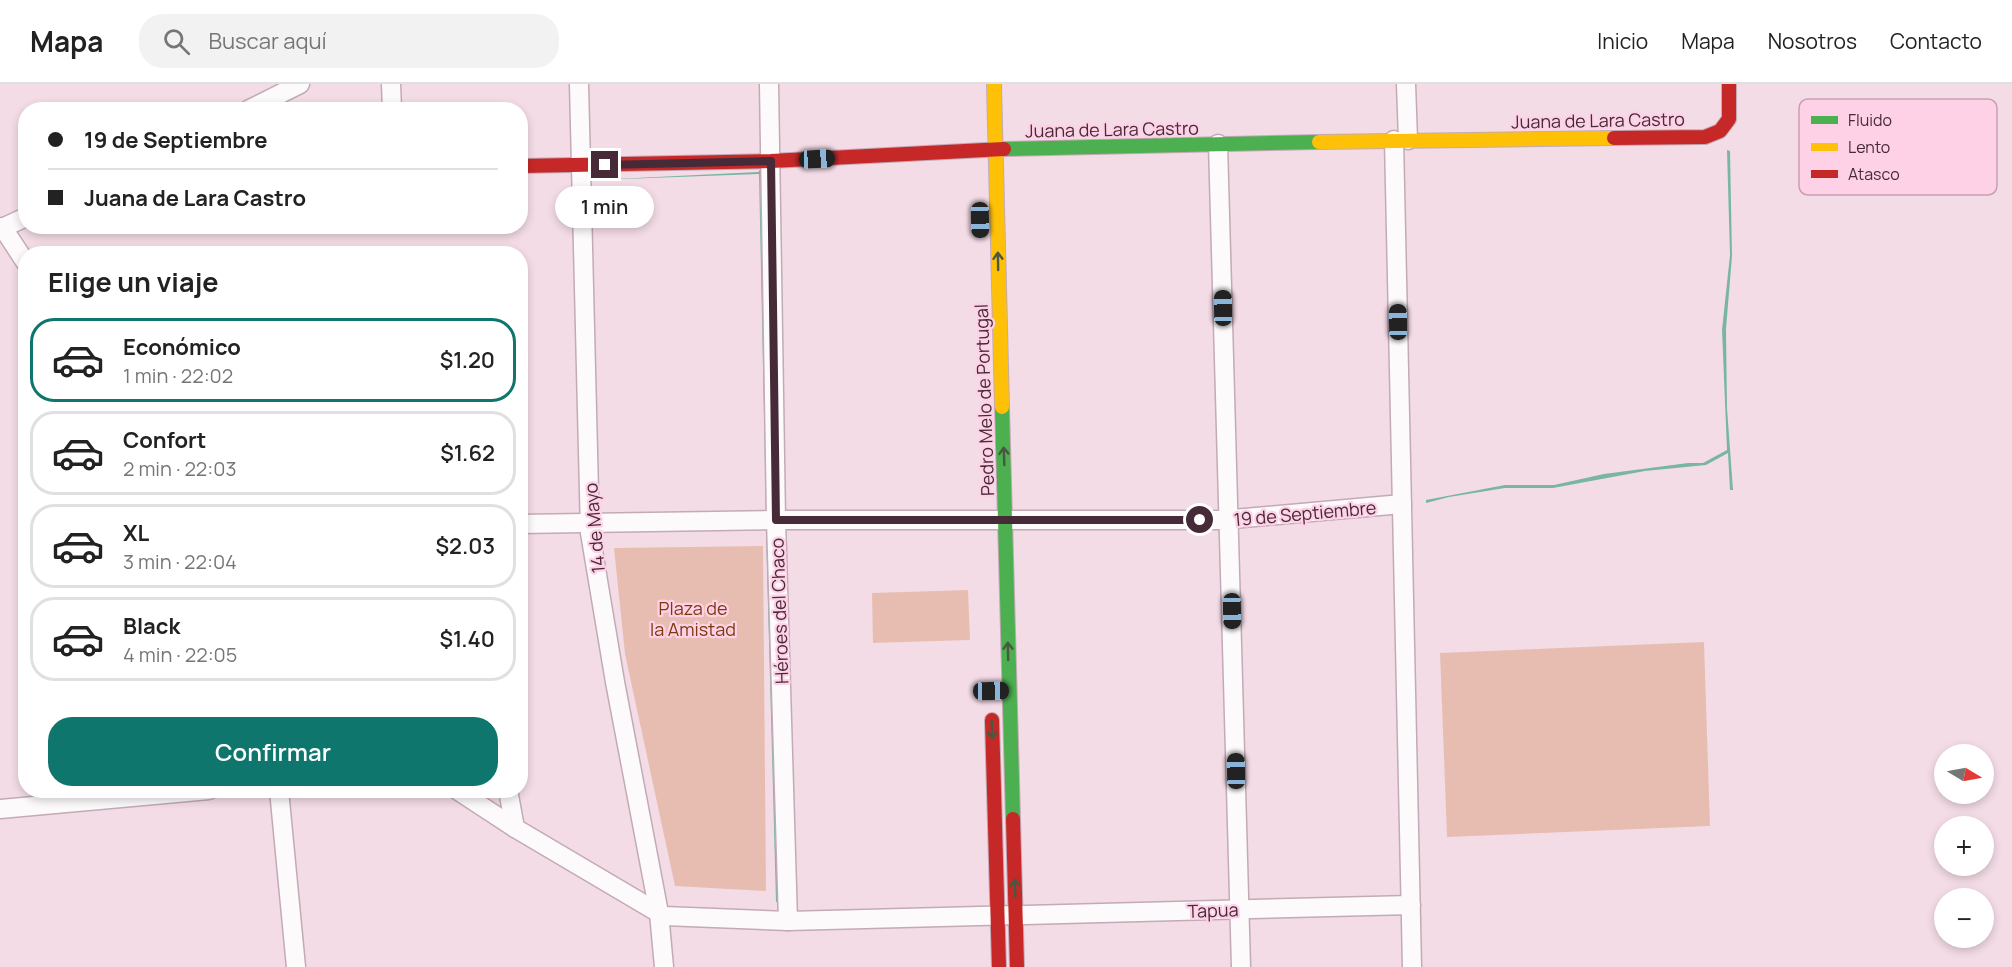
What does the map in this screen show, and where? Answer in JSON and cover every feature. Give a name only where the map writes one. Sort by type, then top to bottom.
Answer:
[{"type":"street","points":[[264,102],[300,84]]},
{"type":"street","points":[[391,84],[392,102]]},
{"type":"street","name":"14 de Mayo","points":[[579,84],[590,524],[615,682],[659,913],[664,967]]},
{"type":"street","name":"Héroes del Chaco","points":[[769,84],[776,520],[788,921]]},
{"type":"street","name":"Pedro Melo de Portugal","points":[[994,84],[996,149],[992,520],[1009,690],[1007,916],[999,967]]},
{"type":"street","points":[[1406,84],[1401,140],[1402,504],[1412,967]]},
{"type":"street","name":"Juana de Lara Castro","points":[[528,166],[771,161],[996,149],[1705,136],[1720,131],[1729,119],[1729,84]]},
{"type":"street","points":[[1218,144],[1241,967]]},
{"type":"street","points":[[18,221],[1,228],[18,252]]},
{"type":"street","name":"19 de Septiembre","points":[[528,524],[776,520],[1229,519],[1402,504]]},
{"type":"street","name":"Pedro Melo de Portugal","points":[[1009,690],[992,697],[1007,916],[1017,967]]},
{"type":"street","points":[[0,809],[121,798]]},
{"type":"street","points":[[280,798],[296,967]]},
{"type":"street","points":[[469,798],[515,828],[659,913]]},
{"type":"street","points":[[509,798],[515,828]]},
{"type":"street","name":"Tapua","points":[[659,913],[664,916],[788,921],[1411,905]]},
{"type":"green space","name":"Plaza de la Amistad","points":[[763,546],[766,891],[675,886],[625,654],[614,548]]},
{"type":"green space","points":[[968,590],[970,640],[873,643],[872,593]]},
{"type":"green space","points":[[1704,642],[1710,826],[1447,837],[1440,653]]},
{"type":"shaded area","points":[[1727,150],[1730,151],[1732,256],[1726,329],[1727,408],[1733,490],[1730,490],[1728,453],[1706,465],[1645,471],[1553,488],[1505,488],[1426,503],[1426,500],[1505,485],[1554,485],[1604,474],[1703,463],[1727,450],[1722,330],[1730,255]]},
{"type":"shaded area","points":[[760,170],[768,512],[766,512],[759,174],[595,180],[758,172]]},
{"type":"shaded area","points":[[766,530],[768,530],[778,902],[776,902]]},
{"type":"traffic: fast","points":[[1004,149],[1319,142]]},
{"type":"traffic: fast","points":[[1002,407],[1013,819]]},
{"type":"traffic: slow","points":[[994,84],[1002,407]]},
{"type":"traffic: slow","points":[[1319,142],[1614,138]]},
{"type":"traffic: jam","points":[[1614,138],[1705,137],[1720,131],[1729,119],[1729,84]]},
{"type":"traffic: jam","points":[[528,166],[771,161],[1004,149]]},
{"type":"traffic: jam","points":[[992,720],[999,967]]},
{"type":"traffic: jam","points":[[1013,819],[1017,967]]},
{"type":"route","points":[[605,165],[771,161],[776,520],[1200,520]]}]
